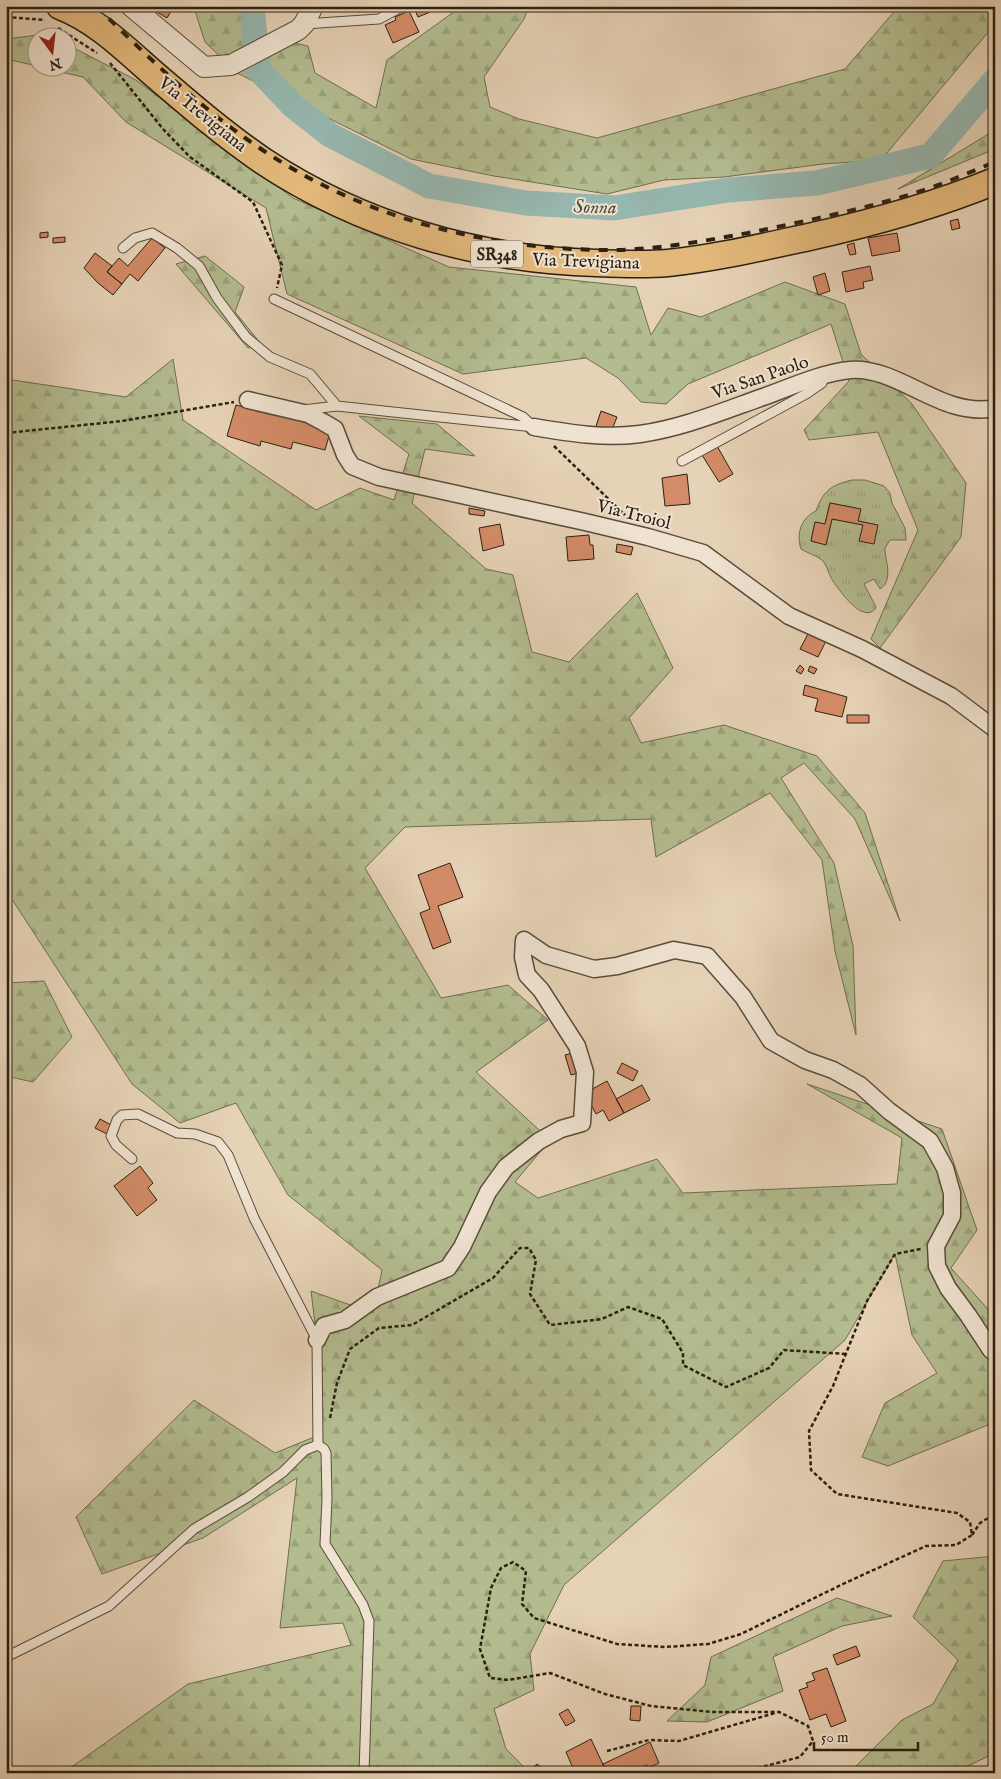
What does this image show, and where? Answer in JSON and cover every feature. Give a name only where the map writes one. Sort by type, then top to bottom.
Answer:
[{"type":"main road","name":"Via Trevigiana","points":[[60,6],[96,25],[200,114],[262,160],[295,181],[365,216],[426,236],[494,253],[554,262],[610,264],[666,263],[701,258],[742,252],[885,218],[961,195],[995,181]]},
{"type":"street","points":[[132,6],[204,67],[231,65],[305,20]]},
{"type":"street","name":"Via San Paolo","points":[[534,427],[595,435],[639,434],[678,426],[825,375],[851,370],[869,371],[954,406],[986,410],[995,408]]},
{"type":"street","name":"Via Troiol","points":[[248,400],[308,414],[335,429],[345,455],[352,466],[379,477],[621,531],[703,553],[790,616],[862,649],[950,696],[995,729]]},
{"type":"street","points":[[317,1340],[324,1326],[345,1320],[377,1297],[448,1268],[466,1240],[488,1192],[506,1167],[539,1141],[561,1129],[582,1123],[584,1072],[577,1046],[541,990],[527,975],[523,957],[524,940],[546,955],[594,968],[617,966],[674,950],[707,956],[743,997],[771,1041],[805,1060],[833,1070],[860,1085],[889,1111],[930,1140],[945,1168],[952,1193],[952,1216],[936,1246],[937,1266],[948,1288],[995,1353]]},
{"type":"lane","points":[[305,20],[379,19],[403,6]]},
{"type":"lane","points":[[123,248],[135,238],[152,233],[177,248],[198,266],[217,298],[246,337],[270,356],[310,374],[337,406]]},
{"type":"lane","points":[[274,299],[523,417],[534,427]]},
{"type":"lane","points":[[682,461],[806,394],[822,383],[825,375]]},
{"type":"lane","points":[[301,412],[337,406],[534,427]]},
{"type":"lane","points":[[132,1158],[116,1145],[110,1136],[117,1120],[122,1115],[138,1114],[177,1134],[194,1134],[218,1142],[228,1155],[254,1218],[317,1340],[318,1445]]},
{"type":"lane","points":[[6,1658],[109,1606],[194,1529],[248,1497],[283,1472],[305,1450],[318,1445]]},
{"type":"lane","points":[[318,1445],[324,1449],[326,1454],[325,1544],[363,1605],[369,1621],[364,1773]]},
{"type":"path","points":[[6,17],[44,20],[99,54]]},
{"type":"path","points":[[107,59],[163,129],[190,157],[253,202],[282,265],[274,299]]},
{"type":"path","points":[[6,433],[122,421],[248,400]]},
{"type":"path","points":[[534,427],[626,517]]},
{"type":"path","points":[[936,1246],[895,1254],[867,1301],[833,1386],[810,1431],[811,1470],[837,1494],[957,1513],[970,1522],[972,1535]]},
{"type":"path","points":[[318,1445],[330,1417],[337,1383],[350,1349],[379,1328],[412,1325],[493,1278],[520,1248],[529,1248],[536,1260],[530,1294],[550,1325],[602,1319],[628,1307],[662,1319],[683,1353],[683,1365],[726,1387],[769,1368],[784,1350],[846,1354]]},
{"type":"path","points":[[754,1773],[758,1768],[800,1757],[813,1741],[808,1726],[779,1712],[712,1712],[651,1706],[605,1694],[550,1672],[508,1680],[490,1678],[480,1649],[491,1588],[501,1568],[513,1562],[526,1571],[522,1604],[534,1618],[617,1644],[664,1647],[708,1644],[741,1634],[926,1546],[956,1545],[972,1535],[980,1523],[988,1518],[995,1521]]},
{"type":"path","points":[[607,1751],[649,1740],[679,1741],[779,1712]]},
{"type":"path","points":[[665,1773],[684,1768],[695,1773]]},
{"type":"green space","points":[[196,6],[241,6],[245,32],[308,46],[315,73],[376,108],[387,60],[462,6],[529,6],[524,19],[484,77],[490,107],[519,119],[597,138],[845,69],[899,6],[995,6],[995,24],[881,160],[823,164],[724,177],[664,180],[607,194],[494,176],[411,159],[237,73],[205,42],[195,11]]},
{"type":"green space","points":[[28,36],[28,64],[6,59],[6,39]]},
{"type":"green space","points":[[78,50],[136,80],[293,198],[449,267],[636,287],[651,335],[668,308],[701,317],[785,282],[845,304],[861,354],[912,404],[966,483],[961,537],[880,648],[871,639],[918,530],[878,432],[809,440],[804,430],[849,381],[831,324],[688,384],[666,404],[641,402],[618,378],[586,358],[463,374],[287,294],[266,208],[126,122],[83,77],[78,76]]},
{"type":"green space","points":[[995,130],[995,149],[898,189]]},
{"type":"green space","points":[[205,256],[244,287],[235,312],[262,345],[248,348],[176,264]]},
{"type":"green space","points":[[173,359],[183,420],[316,510],[360,488],[394,500],[409,454],[359,416],[437,424],[475,456],[425,449],[412,503],[486,569],[513,575],[532,652],[569,662],[637,593],[673,668],[629,718],[641,743],[724,725],[817,756],[865,813],[900,921],[855,819],[804,763],[781,778],[834,863],[853,946],[856,1035],[835,951],[822,860],[770,793],[656,857],[651,819],[405,827],[365,868],[441,998],[508,985],[548,1020],[476,1072],[550,1140],[515,1182],[538,1198],[657,1159],[683,1193],[897,1184],[902,1138],[807,1084],[942,1129],[977,1230],[951,1268],[995,1317],[995,1422],[888,1466],[862,1457],[885,1403],[937,1373],[912,1335],[895,1254],[845,1340],[564,1585],[530,1654],[534,1690],[494,1709],[506,1749],[530,1773],[63,1773],[188,1684],[351,1645],[343,1623],[280,1628],[297,1478],[203,1538],[102,1574],[76,1517],[194,1400],[275,1453],[319,1435],[323,1411],[311,1291],[373,1313],[382,1270],[288,1195],[236,1103],[180,1123],[132,1084],[6,890],[6,379],[126,397]]},
{"type":"green space","points":[[865,480],[884,486],[890,493],[892,503],[905,528],[906,540],[890,540],[885,548],[888,570],[887,581],[880,589],[874,579],[864,584],[876,608],[871,612],[859,610],[852,605],[833,581],[822,560],[801,549],[799,538],[803,522],[816,511],[822,498],[829,490],[845,482]],"holes":[[[830,503],[860,509],[858,521],[877,525],[860,541],[863,525],[832,519],[826,544],[811,541],[815,522],[825,524]]]},
{"type":"green space","points":[[44,981],[72,1037],[33,1082],[6,1076],[6,983]]},
{"type":"green space","points":[[995,1556],[995,1753],[953,1773],[849,1773],[902,1720],[933,1704],[958,1660],[913,1617],[943,1561]]},
{"type":"green space","points":[[837,1598],[892,1616],[842,1626],[773,1657],[783,1691],[707,1722],[667,1721],[705,1685],[711,1657]]},
{"type":"building","points":[[154,6],[174,6],[167,18],[152,9]]},
{"type":"building","points":[[425,6],[440,6],[440,8],[418,17],[415,10]]},
{"type":"building","points":[[409,11],[419,32],[393,43],[385,25],[396,20],[395,17]]},
{"type":"building","points":[[958,219],[960,228],[952,230],[950,221]]},
{"type":"building","points":[[48,232],[48,237],[40,238],[40,233]]},
{"type":"building","points":[[897,233],[900,251],[872,256],[868,238]]},
{"type":"building","points":[[65,237],[65,242],[53,243],[53,238]]},
{"type":"building","points":[[152,238],[165,248],[138,281],[130,274],[122,284],[107,272],[119,258],[128,266]]},
{"type":"building","points":[[854,243],[856,254],[850,255],[847,245]]},
{"type":"building","points":[[95,253],[112,266],[107,272],[122,284],[113,295],[84,268]]},
{"type":"building","points":[[870,266],[873,280],[863,282],[864,288],[846,292],[842,272]]},
{"type":"building","points":[[825,273],[830,291],[818,295],[813,277]]},
{"type":"building","points":[[236,405],[269,414],[270,410],[297,417],[296,420],[331,429],[325,450],[293,442],[291,449],[261,441],[260,446],[227,436]]},
{"type":"building","points":[[601,411],[617,417],[611,432],[596,426]]},
{"type":"building","points":[[717,446],[733,474],[719,482],[702,455]]},
{"type":"building","points":[[687,474],[690,504],[665,506],[662,478]]},
{"type":"building","points":[[830,503],[861,509],[858,521],[878,525],[874,544],[859,541],[863,525],[832,519],[826,545],[811,541],[815,522],[825,524]]},
{"type":"building","points":[[469,508],[485,511],[484,516],[469,514]]},
{"type":"building","points":[[500,524],[504,545],[483,551],[479,528]]},
{"type":"building","points":[[589,535],[590,545],[593,545],[594,559],[568,561],[566,537]]},
{"type":"building","points":[[617,544],[633,547],[631,555],[616,552]]},
{"type":"building","points":[[809,632],[826,641],[818,657],[800,649]]},
{"type":"building","points":[[800,665],[804,669],[801,674],[796,671]]},
{"type":"building","points":[[810,666],[817,669],[814,674],[808,671]]},
{"type":"building","points":[[805,685],[847,697],[842,717],[815,711],[818,699],[803,695]]},
{"type":"building","points":[[847,715],[869,715],[869,723],[847,723]]},
{"type":"building","points":[[450,863],[463,897],[438,906],[451,942],[433,949],[420,913],[430,909],[418,875]]},
{"type":"building","points":[[573,1053],[578,1073],[571,1075],[565,1055]]},
{"type":"building","points":[[622,1063],[638,1071],[633,1081],[617,1073]]},
{"type":"building","points":[[607,1081],[624,1113],[609,1121],[603,1110],[596,1114],[585,1093]]},
{"type":"building","points":[[642,1085],[650,1100],[624,1113],[616,1099]]},
{"type":"building","points":[[100,1119],[111,1125],[107,1134],[95,1128]]},
{"type":"building","points":[[140,1166],[153,1183],[148,1188],[157,1200],[137,1216],[114,1186]]},
{"type":"building","points":[[856,1646],[860,1656],[837,1665],[833,1655]]},
{"type":"building","points":[[827,1668],[846,1721],[831,1727],[826,1714],[810,1720],[799,1690],[808,1687],[806,1683],[815,1680],[812,1673]]},
{"type":"building","points":[[631,1706],[641,1706],[640,1721],[630,1720]]},
{"type":"building","points":[[568,1709],[575,1721],[566,1726],[559,1714]]},
{"type":"building","points":[[591,1739],[607,1773],[575,1773],[566,1752]]},
{"type":"building","points":[[650,1742],[659,1763],[648,1768],[647,1765],[631,1773],[607,1773],[603,1764]]},
{"type":"building","points":[[537,1764],[542,1768],[537,1773],[531,1773],[529,1771]]},
{"type":"waterway","name":"Sonna","points":[[252,6],[258,69],[293,106],[330,135],[429,186],[526,203],[614,208],[728,190],[817,183],[930,156],[995,80]]},
{"type":"railway","points":[[96,6],[156,64],[198,101],[241,135],[303,175],[344,195],[386,212],[474,237],[565,249],[628,250],[679,245],[748,233],[878,203],[930,188],[995,162]]}]
